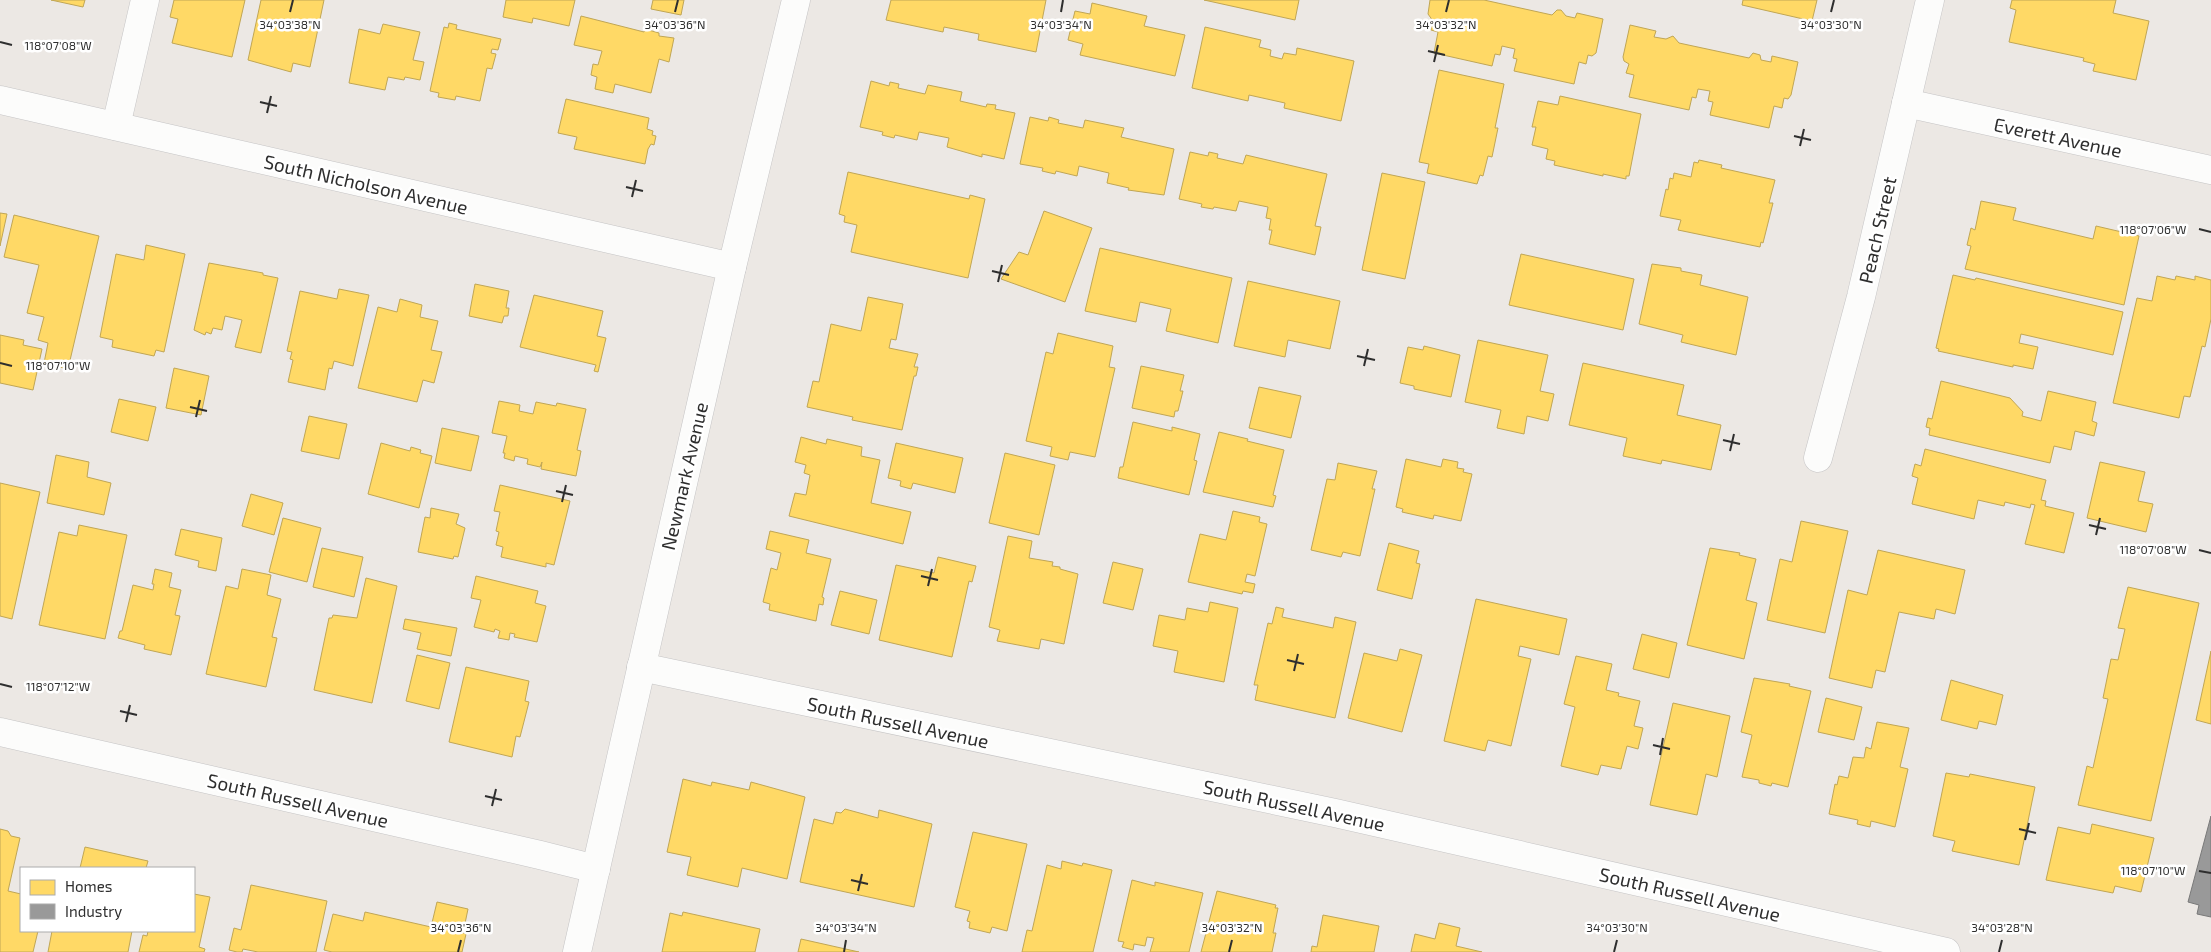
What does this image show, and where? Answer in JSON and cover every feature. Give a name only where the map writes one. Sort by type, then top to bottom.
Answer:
[{"type":"street","points":[[116,126],[145,0]]},
{"type":"street","name":"Newmark Avenue","points":[[577,952],[732,267],[796,0]]},
{"type":"street","name":"Peach Street","points":[[1818,458],[1861,297],[1930,0]]},
{"type":"street","name":"South Nicholson Avenue","points":[[0,100],[732,267]]},
{"type":"street","name":"Everett Avenue","points":[[1906,103],[2211,170]]},
{"type":"street","name":"South Russell Avenue","points":[[641,667],[1335,813],[1946,952]]},
{"type":"street","name":"South Russell Avenue","points":[[0,732],[596,869]]},
{"type":"building: Homes","points":[[51,0],[85,0],[83,7]]},
{"type":"building: Homes","points":[[174,0],[245,0],[232,57],[172,43],[178,19],[170,17]]},
{"type":"building: Homes","points":[[261,0],[324,0],[310,67],[293,63],[291,72],[248,60]]},
{"type":"building: Homes","points":[[506,0],[575,0],[569,26],[533,18],[532,23],[503,17]]},
{"type":"building: Homes","points":[[653,0],[684,0],[681,15],[651,9]]},
{"type":"building: Homes","points":[[891,0],[1046,0],[1036,52],[978,40],[979,34],[944,27],[943,32],[886,20]]},
{"type":"building: Homes","points":[[1204,0],[1299,0],[1295,20]]},
{"type":"building: Homes","points":[[1430,0],[1484,0],[1552,15],[1557,10],[1561,10],[1566,16],[1575,18],[1577,13],[1603,19],[1596,53],[1592,56],[1588,55],[1586,64],[1579,62],[1574,84],[1514,71],[1517,59],[1513,58],[1515,49],[1502,46],[1500,55],[1495,54],[1492,66],[1434,53],[1438,32],[1431,30],[1433,21],[1428,14]]},
{"type":"building: Homes","points":[[1743,0],[1817,0],[1812,21],[1742,5]]},
{"type":"building: Homes","points":[[2012,0],[2116,0],[2113,13],[2149,21],[2136,80],[2093,71],[2095,64],[2083,61],[2084,58],[2009,42],[2016,10],[2010,8]]},
{"type":"building: Homes","points":[[1092,3],[1147,16],[1144,26],[1185,35],[1175,76],[1080,55],[1083,44],[1068,40],[1075,11],[1090,14]]},
{"type":"building: Homes","points":[[581,16],[644,32],[645,29],[659,33],[659,36],[674,38],[669,62],[659,59],[651,93],[615,84],[613,93],[595,89],[597,77],[591,75],[593,64],[598,65],[602,51],[574,45]]},
{"type":"building: Homes","points":[[449,23],[457,25],[456,29],[501,39],[498,50],[492,49],[491,53],[496,54],[492,69],[487,68],[480,101],[456,96],[455,100],[438,97],[439,93],[430,91],[444,27],[448,28]]},
{"type":"building: Homes","points":[[383,24],[420,32],[413,60],[424,62],[420,80],[405,77],[404,80],[388,77],[385,90],[349,83],[359,29],[380,34]]},
{"type":"building: Homes","points":[[1630,25],[1656,31],[1654,37],[1666,39],[1673,36],[1679,43],[1749,58],[1753,53],[1760,55],[1761,60],[1771,62],[1772,56],[1798,62],[1791,95],[1788,99],[1784,98],[1782,108],[1774,106],[1769,128],[1710,115],[1713,102],[1708,101],[1710,91],[1698,89],[1696,98],[1692,97],[1689,110],[1629,97],[1634,75],[1626,73],[1629,64],[1624,61],[1623,57]]},
{"type":"building: Homes","points":[[1205,27],[1261,40],[1259,47],[1271,50],[1270,56],[1282,59],[1284,53],[1296,55],[1297,48],[1354,61],[1341,121],[1284,108],[1285,103],[1249,95],[1248,101],[1192,88]]},
{"type":"building: Homes","points":[[1439,70],[1504,84],[1495,128],[1498,128],[1492,157],[1488,156],[1483,176],[1480,175],[1477,184],[1427,173],[1429,164],[1419,162]]},
{"type":"building: Homes","points":[[871,81],[889,86],[890,82],[899,84],[898,88],[925,94],[928,85],[962,92],[960,101],[986,107],[987,104],[996,105],[995,109],[1015,113],[1004,159],[982,154],[982,157],[947,147],[949,138],[919,132],[917,140],[895,135],[894,138],[882,135],[883,132],[860,127]]},
{"type":"building: Homes","points":[[1560,96],[1641,114],[1629,176],[1626,176],[1626,179],[1554,165],[1555,161],[1546,159],[1548,149],[1532,145],[1536,127],[1532,127],[1538,101],[1558,105]]},
{"type":"building: Homes","points":[[566,99],[649,118],[647,129],[653,131],[652,135],[656,136],[654,145],[651,144],[648,149],[645,164],[574,149],[577,137],[558,133]]},
{"type":"building: Homes","points":[[1030,117],[1048,121],[1049,117],[1059,120],[1058,123],[1083,128],[1085,120],[1124,128],[1121,137],[1174,149],[1164,195],[1128,190],[1129,188],[1107,183],[1109,173],[1079,166],[1077,176],[1056,171],[1055,174],[1042,171],[1043,168],[1020,164]]},
{"type":"building: Homes","points":[[1190,152],[1208,156],[1209,152],[1218,154],[1217,158],[1243,164],[1246,155],[1327,174],[1315,226],[1321,227],[1315,255],[1269,244],[1272,230],[1269,230],[1271,219],[1266,218],[1268,207],[1239,201],[1236,211],[1214,207],[1213,209],[1201,207],[1202,204],[1179,199]]},
{"type":"building: Homes","points":[[1699,160],[1722,165],[1721,168],[1775,180],[1769,203],[1773,203],[1763,243],[1761,242],[1760,247],[1678,230],[1681,220],[1660,216],[1670,178],[1673,179],[1674,173],[1691,177],[1694,162],[1698,163]]},
{"type":"building: Homes","points":[[848,172],[969,199],[970,195],[985,199],[968,278],[851,252],[857,225],[844,222],[845,216],[839,214]]},
{"type":"building: Homes","points":[[1382,173],[1425,182],[1405,279],[1362,270]]},
{"type":"building: Homes","points":[[1981,201],[2016,208],[2013,220],[2093,239],[2096,226],[2139,236],[2124,305],[1965,269],[1971,246],[1967,245],[1971,228],[1975,230]]},
{"type":"building: Homes","points":[[1044,211],[1092,228],[1065,302],[1001,279],[1019,252],[1028,255]]},
{"type":"building: Homes","points":[[0,213],[7,214],[0,246]]},
{"type":"building: Homes","points":[[14,215],[99,236],[68,369],[44,363],[48,343],[38,340],[44,317],[27,313],[39,265],[4,257]]},
{"type":"building: Homes","points":[[146,245],[185,254],[164,352],[156,350],[154,356],[112,347],[113,340],[100,337],[116,254],[144,260]]},
{"type":"building: Homes","points":[[1100,248],[1232,278],[1218,343],[1166,331],[1171,309],[1140,302],[1136,322],[1085,311]]},
{"type":"building: Homes","points":[[1521,254],[1634,279],[1623,330],[1509,305]]},
{"type":"building: Homes","points":[[209,263],[263,273],[263,275],[278,278],[261,353],[235,347],[242,320],[225,316],[222,330],[213,328],[211,334],[206,332],[205,335],[194,330]]},
{"type":"building: Homes","points":[[1652,264],[1681,268],[1681,271],[1702,275],[1700,285],[1748,297],[1736,355],[1681,342],[1683,335],[1639,324]]},
{"type":"building: Homes","points":[[1953,275],[1975,280],[1976,278],[2123,312],[2113,355],[2021,334],[2019,343],[2038,347],[2033,369],[2013,365],[2013,367],[1938,351],[1939,349],[1936,348]]},
{"type":"building: Homes","points":[[2157,276],[2175,280],[2176,276],[2195,280],[2195,276],[2211,280],[2211,319],[2205,347],[2202,346],[2190,397],[2184,396],[2179,418],[2113,403],[2137,298],[2152,301]]},
{"type":"building: Homes","points":[[1248,281],[1340,301],[1330,349],[1288,340],[1285,357],[1234,346]]},
{"type":"building: Homes","points":[[475,284],[509,291],[506,308],[509,308],[508,316],[504,316],[502,323],[469,316]]},
{"type":"building: Homes","points":[[339,289],[369,295],[353,366],[334,361],[332,369],[329,368],[325,390],[288,382],[293,360],[290,359],[292,352],[287,351],[300,291],[337,299]]},
{"type":"building: Homes","points":[[534,295],[603,311],[597,336],[606,338],[598,372],[594,371],[596,365],[520,347]]},
{"type":"building: Homes","points":[[868,297],[903,304],[896,340],[891,339],[889,348],[918,354],[914,367],[918,367],[916,376],[914,376],[902,430],[852,420],[853,417],[807,407],[813,381],[819,382],[831,324],[861,331]]},
{"type":"building: Homes","points":[[400,299],[422,305],[420,317],[438,321],[431,350],[442,352],[434,383],[423,380],[417,402],[358,388],[378,307],[397,312]]},
{"type":"building: Homes","points":[[1058,333],[1113,346],[1109,367],[1115,368],[1095,457],[1070,452],[1068,460],[1050,456],[1052,447],[1026,441],[1046,352],[1053,354]]},
{"type":"building: Homes","points":[[0,335],[24,340],[23,345],[42,349],[33,390],[0,383]]},
{"type":"building: Homes","points":[[1478,340],[1548,355],[1540,391],[1554,394],[1548,421],[1527,416],[1524,434],[1497,428],[1501,410],[1465,402]]},
{"type":"building: Homes","points":[[1424,346],[1460,355],[1451,397],[1414,389],[1414,386],[1400,383],[1408,347],[1423,350]]},
{"type":"building: Homes","points":[[1583,363],[1684,385],[1677,415],[1721,425],[1711,470],[1662,460],[1661,464],[1623,456],[1627,438],[1569,425]]},
{"type":"building: Homes","points":[[1141,366],[1184,375],[1180,391],[1183,391],[1178,411],[1175,411],[1174,417],[1132,408]]},
{"type":"building: Homes","points":[[174,368],[209,376],[201,415],[166,408]]},
{"type":"building: Homes","points":[[1941,381],[2010,398],[2023,412],[2022,416],[2041,421],[2048,391],[2096,402],[2092,421],[2097,423],[2094,436],[2075,431],[2071,450],[2054,446],[2050,463],[1929,435],[1930,428],[1926,427],[1928,418],[1932,419]]},
{"type":"building: Homes","points":[[1259,387],[1301,396],[1291,438],[1249,428]]},
{"type":"building: Homes","points":[[119,399],[156,407],[148,441],[111,432]]},
{"type":"building: Homes","points":[[499,401],[520,405],[519,411],[533,414],[536,402],[556,406],[557,403],[586,409],[577,450],[581,451],[576,476],[541,469],[542,462],[540,467],[527,464],[528,459],[515,456],[514,461],[504,458],[505,453],[503,453],[507,436],[492,433]]},
{"type":"building: Homes","points":[[309,416],[347,424],[339,459],[301,451]]},
{"type":"building: Homes","points":[[1133,422],[1172,431],[1172,427],[1200,434],[1194,460],[1197,461],[1189,495],[1118,478],[1120,467],[1123,467]]},
{"type":"building: Homes","points":[[442,428],[479,436],[471,471],[435,463]]},
{"type":"building: Homes","points":[[1219,432],[1284,450],[1273,495],[1276,496],[1273,507],[1203,492]]},
{"type":"building: Homes","points":[[801,437],[826,444],[827,439],[862,447],[861,456],[880,460],[871,503],[911,512],[903,544],[789,516],[795,493],[806,495],[810,475],[804,473],[806,465],[795,462]]},
{"type":"building: Homes","points":[[381,443],[410,451],[411,447],[421,450],[420,453],[432,456],[419,508],[368,494]]},
{"type":"building: Homes","points":[[896,443],[963,458],[955,493],[913,483],[911,489],[900,486],[901,481],[888,478]]},
{"type":"building: Homes","points":[[1925,449],[2046,480],[2041,500],[2046,501],[2045,506],[2074,513],[2064,553],[2025,544],[2035,505],[2031,504],[2030,508],[2005,502],[2004,506],[1978,500],[1974,519],[1912,504],[1918,478],[1912,476],[1915,464],[1921,466]]},
{"type":"building: Homes","points":[[1005,453],[1055,465],[1039,535],[989,523]]},
{"type":"building: Homes","points":[[56,455],[89,462],[87,477],[111,483],[104,515],[47,503]]},
{"type":"building: Homes","points":[[1406,459],[1441,467],[1443,459],[1458,462],[1457,468],[1464,469],[1463,472],[1472,474],[1461,521],[1434,515],[1433,519],[1402,512],[1403,509],[1396,507]]},
{"type":"building: Homes","points":[[2100,462],[2145,472],[2138,501],[2153,504],[2146,532],[2087,518]]},
{"type":"building: Homes","points":[[1338,463],[1377,471],[1372,489],[1375,489],[1360,556],[1343,552],[1341,557],[1311,550],[1327,479],[1335,480]]},
{"type":"building: Homes","points":[[0,483],[40,492],[12,619],[0,616]]},
{"type":"building: Homes","points":[[500,485],[570,501],[554,565],[546,563],[546,567],[501,557],[503,547],[496,545],[499,532],[496,531],[500,512],[494,511]]},
{"type":"building: Homes","points":[[251,494],[283,503],[274,535],[242,526]]},
{"type":"building: Homes","points":[[431,508],[459,514],[456,524],[465,528],[458,557],[454,556],[453,559],[418,552],[425,517],[430,518]]},
{"type":"building: Homes","points":[[1233,511],[1260,517],[1259,522],[1267,524],[1255,576],[1247,574],[1245,582],[1255,584],[1253,593],[1243,591],[1242,594],[1188,582],[1200,534],[1226,540]]},
{"type":"building: Homes","points":[[283,518],[321,528],[307,582],[269,572]]},
{"type":"building: Homes","points":[[1801,521],[1848,531],[1825,633],[1767,620],[1780,559],[1792,562]]},
{"type":"building: Homes","points":[[79,525],[127,535],[105,639],[39,625],[59,532],[77,536]]},
{"type":"building: Homes","points":[[181,529],[222,538],[216,571],[198,567],[199,561],[175,555]]},
{"type":"building: Homes","points":[[770,531],[809,540],[806,553],[831,559],[822,597],[824,598],[823,605],[819,604],[816,621],[769,610],[770,604],[763,602],[771,568],[777,570],[781,553],[766,549]]},
{"type":"building: Homes","points":[[1008,536],[1032,541],[1029,558],[1053,562],[1052,566],[1078,574],[1064,644],[1041,639],[1039,649],[997,641],[1000,630],[989,627]]},
{"type":"building: Homes","points":[[1389,543],[1419,551],[1416,563],[1420,564],[1412,599],[1377,590]]},
{"type":"building: Homes","points":[[322,548],[363,557],[354,597],[313,587]]},
{"type":"building: Homes","points":[[1710,548],[1740,553],[1739,555],[1756,559],[1746,600],[1757,603],[1744,659],[1687,645]]},
{"type":"building: Homes","points":[[1878,550],[1965,570],[1955,614],[1936,609],[1934,619],[1899,612],[1885,672],[1876,670],[1872,688],[1829,678],[1848,590],[1867,595]]},
{"type":"building: Homes","points":[[938,557],[976,566],[972,582],[969,581],[952,657],[879,640],[896,565],[934,573]]},
{"type":"building: Homes","points":[[1113,562],[1143,569],[1133,610],[1103,603]]},
{"type":"building: Homes","points":[[155,569],[172,573],[169,587],[181,590],[175,615],[180,616],[171,655],[144,649],[145,645],[118,638],[120,631],[122,631],[133,585],[153,590],[154,584],[152,584]]},
{"type":"building: Homes","points":[[242,569],[271,575],[267,595],[281,599],[272,637],[277,638],[266,687],[206,674],[226,586],[238,589]]},
{"type":"building: Homes","points":[[476,576],[538,591],[535,603],[546,606],[537,642],[514,637],[515,634],[510,633],[509,640],[498,638],[500,631],[495,629],[494,632],[474,627],[481,600],[471,598]]},
{"type":"building: Homes","points":[[366,578],[397,586],[372,703],[314,690],[329,618],[332,618],[333,615],[357,618]]},
{"type":"building: Homes","points":[[2128,587],[2199,603],[2151,821],[2078,805],[2087,766],[2093,768],[2108,699],[2103,698],[2111,659],[2118,660],[2125,629],[2118,628]]},
{"type":"building: Homes","points":[[840,591],[877,600],[869,634],[831,625]]},
{"type":"building: Homes","points":[[1476,599],[1567,619],[1559,655],[1520,646],[1518,656],[1531,659],[1511,746],[1488,740],[1485,751],[1444,741]]},
{"type":"building: Homes","points":[[1210,602],[1238,608],[1224,682],[1174,672],[1178,651],[1153,646],[1159,615],[1185,620],[1187,608],[1208,612]]},
{"type":"building: Homes","points":[[1276,607],[1284,609],[1282,617],[1333,628],[1335,617],[1356,622],[1335,718],[1255,700],[1258,685],[1254,685],[1268,623],[1272,624]]},
{"type":"building: Homes","points":[[405,619],[457,628],[451,656],[417,649],[421,633],[403,629]]},
{"type":"building: Homes","points":[[1642,634],[1677,643],[1669,678],[1633,669]]},
{"type":"building: Homes","points":[[1400,649],[1422,655],[1402,732],[1348,718],[1364,653],[1397,661]]},
{"type":"building: Homes","points":[[2211,651],[2211,724],[2196,720]]},
{"type":"building: Homes","points":[[417,655],[450,663],[439,709],[406,701]]},
{"type":"building: Homes","points":[[1576,656],[1612,664],[1606,690],[1619,693],[1618,696],[1640,701],[1634,726],[1643,728],[1638,749],[1627,746],[1621,769],[1601,765],[1598,775],[1561,766],[1575,707],[1564,704]]},
{"type":"building: Homes","points":[[466,667],[529,681],[525,701],[529,702],[520,737],[516,736],[512,757],[449,742]]},
{"type":"building: Homes","points":[[1754,678],[1790,684],[1789,686],[1811,691],[1788,787],[1772,783],[1771,786],[1759,783],[1759,780],[1742,777],[1752,735],[1741,732]]},
{"type":"building: Homes","points":[[1951,680],[2003,695],[1996,725],[1979,721],[1977,729],[1941,720]]},
{"type":"building: Homes","points":[[1826,698],[1862,707],[1854,740],[1818,732]]},
{"type":"building: Homes","points":[[1673,703],[1730,716],[1717,777],[1706,774],[1697,815],[1650,805]]},
{"type":"building: Homes","points":[[1877,722],[1909,728],[1900,767],[1908,769],[1895,827],[1871,821],[1870,827],[1857,824],[1858,820],[1829,814],[1835,784],[1837,785],[1839,776],[1848,778],[1853,757],[1864,758],[1866,747],[1871,749]]},
{"type":"building: Homes","points":[[1946,773],[1969,777],[1970,774],[2035,787],[2019,865],[1952,851],[1955,841],[1933,836]]},
{"type":"building: Homes","points":[[683,779],[711,786],[712,782],[749,790],[751,782],[805,797],[787,879],[742,868],[738,887],[687,875],[691,857],[667,852]]},
{"type":"building: Homes","points":[[845,809],[878,818],[879,810],[932,824],[914,907],[800,882],[814,819],[833,824],[836,812],[841,813]]},
{"type":"building: Homes","points":[[2092,824],[2154,838],[2141,892],[2115,886],[2113,893],[2046,880],[2058,827],[2090,834]]},
{"type":"building: Homes","points":[[0,829],[8,831],[11,836],[20,838],[8,891],[20,894],[20,932],[38,932],[33,952],[0,952]]},
{"type":"building: Homes","points":[[973,832],[1027,844],[1007,931],[992,927],[990,933],[969,928],[970,922],[967,921],[970,911],[955,907]]},
{"type":"building: Homes","points":[[85,847],[148,861],[146,867],[80,867]]},
{"type":"building: Homes","points":[[1062,861],[1082,866],[1083,863],[1112,870],[1093,952],[1022,952],[1027,930],[1032,931],[1047,865],[1061,869]]},
{"type":"building: Homes","points":[[1132,880],[1155,886],[1155,882],[1203,893],[1189,952],[1150,952],[1154,938],[1147,937],[1145,946],[1134,944],[1133,950],[1122,947],[1124,942],[1118,941]]},
{"type":"building: Homes","points":[[251,885],[327,901],[316,952],[258,952],[243,949],[242,952],[237,952],[229,950],[234,928],[241,930]]},
{"type":"building: Homes","points":[[1217,891],[1276,905],[1275,908],[1278,908],[1273,933],[1276,933],[1272,952],[1201,952]]},
{"type":"building: Homes","points":[[195,894],[210,897],[199,947],[205,949],[204,952],[139,952],[143,935],[147,936],[148,932],[195,932]]},
{"type":"building: Homes","points":[[437,902],[468,909],[463,933],[466,934],[462,952],[332,952],[324,950],[333,914],[363,921],[365,912],[431,927]]},
{"type":"building: Homes","points":[[683,912],[760,929],[755,952],[662,952],[670,913],[682,916]]},
{"type":"building: Homes","points":[[1323,915],[1379,926],[1374,952],[1311,952],[1312,946],[1317,947]]},
{"type":"building: Homes","points":[[1439,923],[1460,928],[1456,946],[1482,952],[1411,952],[1415,934],[1435,939]]},
{"type":"building: Homes","points":[[52,932],[132,932],[128,952],[48,952]]},
{"type":"building: Homes","points":[[801,939],[859,952],[798,952]]},
{"type":"building: Industry","points":[[2211,816],[2211,917],[2197,914],[2199,905],[2188,902]]}]
